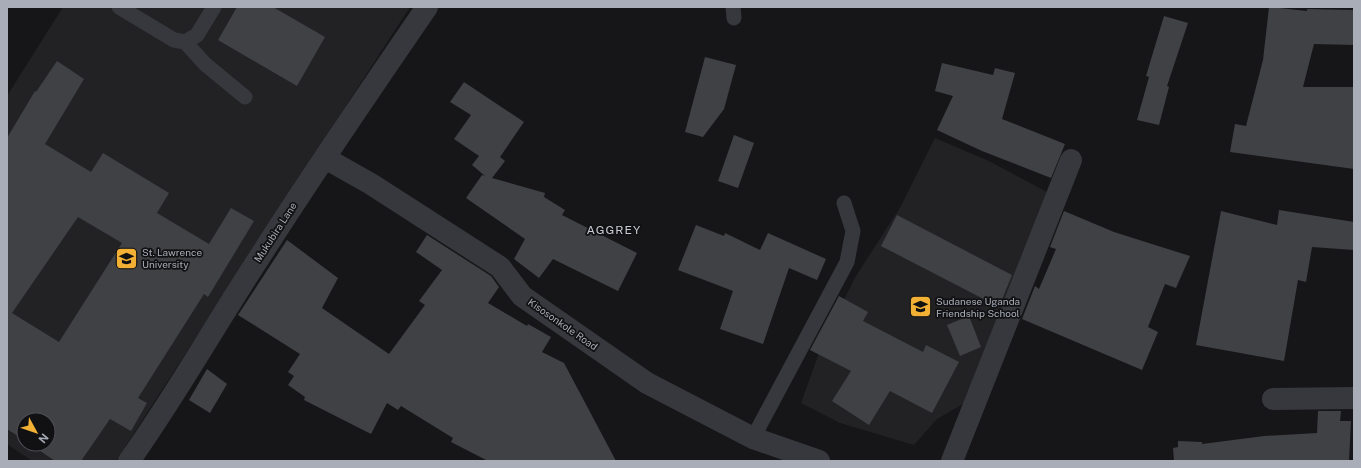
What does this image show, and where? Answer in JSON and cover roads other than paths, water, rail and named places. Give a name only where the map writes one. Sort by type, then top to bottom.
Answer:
[{"type":"street","name":"Mukubira Lane","points":[[129,461],[165,410],[220,317],[427,7]]},
{"type":"street","name":"Kisosonkole Road","points":[[325,158],[371,184],[500,267],[522,296],[647,383],[753,438],[819,461]]},
{"type":"street","points":[[952,461],[1071,160]]},
{"type":"street","points":[[1273,399],[1354,398]]},
{"type":"lane","points":[[119,7],[174,40],[185,42],[205,64],[245,97]]},
{"type":"lane","points":[[185,42],[197,35],[214,7]]},
{"type":"lane","points":[[753,438],[847,262],[853,231],[844,203]]},
{"type":"place","name":"St. Lawrence University","points":[[127,258]]},
{"type":"place","name":"Sudanese Uganda Friendship School","points":[[921,307]]},
{"type":"district","name":"AGGREY","points":[[614,230]]}]
